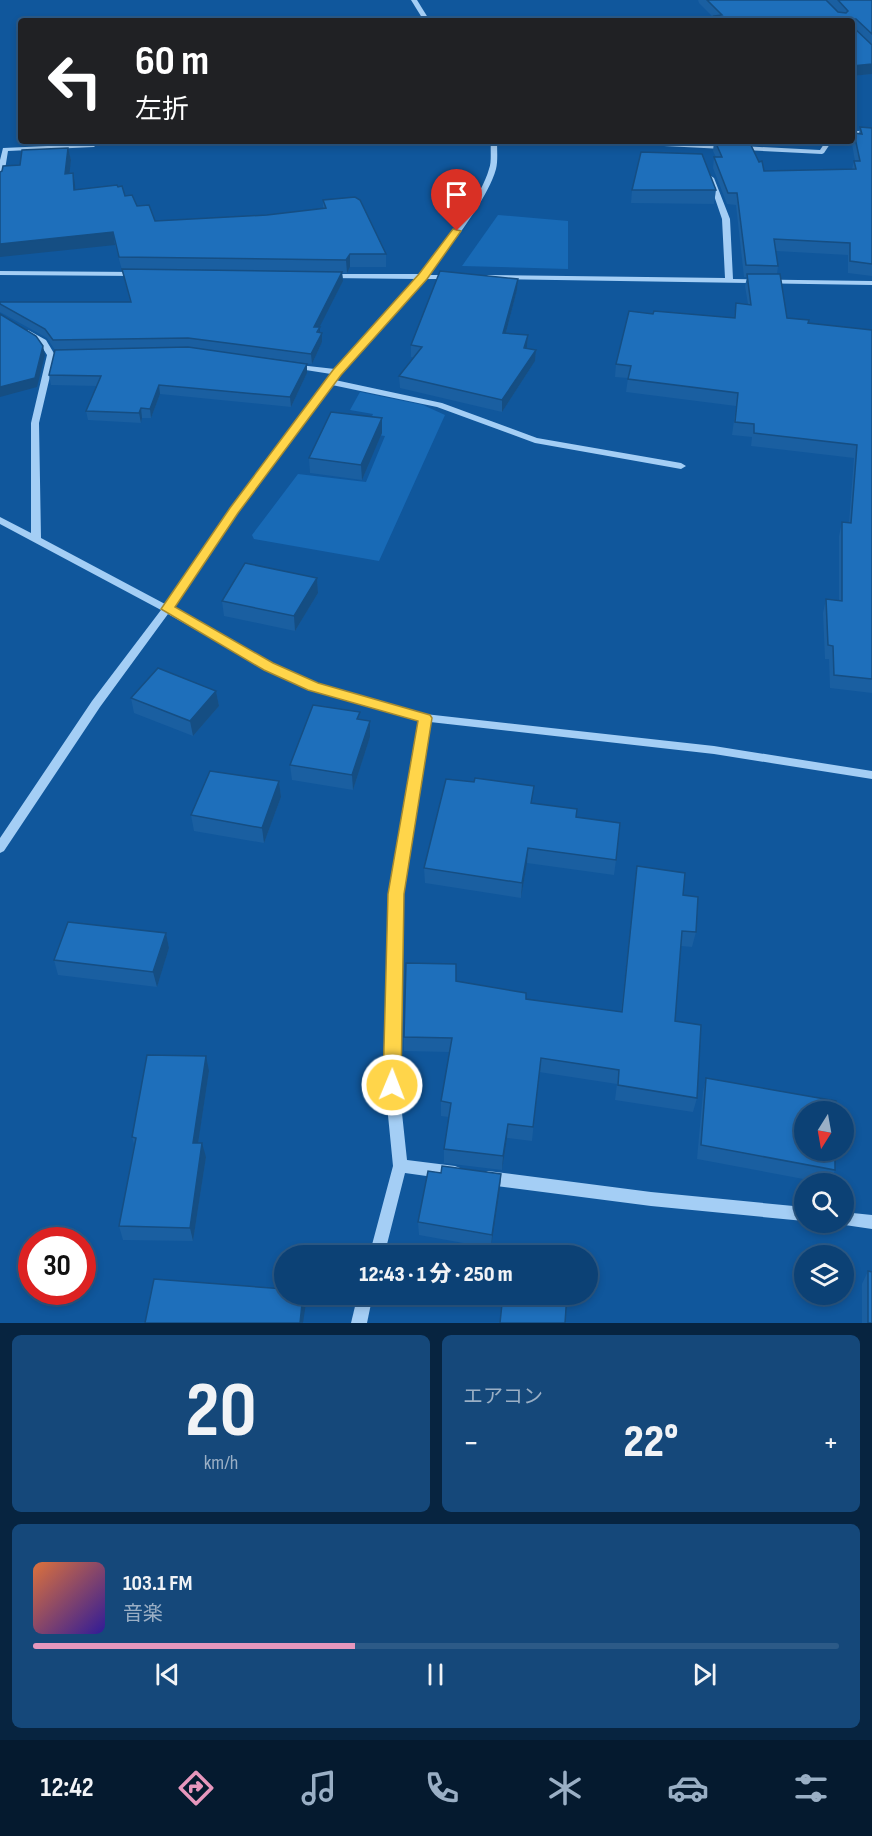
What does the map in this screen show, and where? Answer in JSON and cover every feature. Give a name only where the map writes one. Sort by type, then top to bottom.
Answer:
[{"type":"street","points":[[414,0],[425,18]]},
{"type":"street","points":[[855,134],[872,131]]},
{"type":"street","points":[[0,848],[96,704],[167,609],[234,511],[332,382],[337,372],[423,277],[481,194],[493,168],[494,144]]},
{"type":"street","points":[[652,144],[822,152],[827,144]]},
{"type":"street","points":[[0,182],[5,149],[92,146]]},
{"type":"street","points":[[699,147],[703,158]]},
{"type":"street","points":[[707,169],[726,219],[729,280]]},
{"type":"street","points":[[0,273],[141,274]]},
{"type":"street","points":[[317,276],[458,277]]},
{"type":"street","points":[[481,277],[872,283]]},
{"type":"street","points":[[17,326],[43,342],[51,355],[35,423],[36,538]]},
{"type":"street","points":[[51,355],[63,355]]},
{"type":"street","points":[[280,364],[337,372]]},
{"type":"street","points":[[332,382],[440,405],[535,440],[681,466]]},
{"type":"street","points":[[0,520],[268,666],[313,686],[425,718],[714,750],[872,775]]},
{"type":"street","points":[[379,1245],[400,1166],[392,1085],[396,894],[425,718]]},
{"type":"street","points":[[400,1166],[651,1199],[794,1213]]},
{"type":"street","points":[[854,1220],[872,1222]]},
{"type":"street","points":[[359,1323],[363,1305]]},
{"type":"shaded area","points":[[498,215],[568,221],[568,269],[462,266]]},
{"type":"shaded area","points":[[360,392],[423,405],[445,415],[379,561],[254,539],[252,535],[298,474],[366,482],[385,436],[365,433],[373,414],[350,410]]},
{"type":"building","points":[[707,0],[826,0],[838,12],[846,13],[848,11],[838,0],[872,0],[872,34],[855,18],[716,18],[714,16],[722,15]]},
{"type":"building","points":[[855,29],[872,45],[872,64],[855,66]]},
{"type":"building","points":[[860,127],[872,128],[872,264],[850,261],[850,243],[774,239],[778,266],[746,265],[737,193],[728,193],[714,157],[722,157],[716,144],[750,144],[759,162],[762,161],[764,171],[856,169],[854,161],[860,161],[855,133],[862,134]]},
{"type":"building","points":[[68,148],[65,174],[73,173],[74,190],[122,186],[125,196],[132,195],[137,206],[149,205],[155,221],[267,215],[326,208],[323,200],[355,197],[360,200],[386,254],[350,254],[346,260],[119,257],[113,232],[0,244],[0,172],[3,166],[20,165],[22,150]]},
{"type":"building","points":[[641,152],[702,154],[716,190],[632,190]]},
{"type":"building","points":[[122,269],[342,272],[314,327],[320,327],[317,332],[322,333],[311,354],[188,338],[53,340],[45,329],[0,304],[0,302],[131,302]]},
{"type":"building","points":[[440,271],[518,279],[503,333],[528,335],[524,348],[536,350],[502,400],[399,376],[422,347],[411,345]]},
{"type":"building","points":[[747,274],[780,274],[787,318],[809,320],[808,323],[872,330],[872,679],[834,675],[833,646],[828,645],[826,599],[842,601],[842,522],[851,523],[857,445],[754,433],[754,424],[735,422],[738,393],[628,379],[631,366],[616,364],[629,311],[735,318],[736,303],[751,305]]},
{"type":"building","points":[[0,314],[36,336],[43,346],[35,378],[0,387]]},
{"type":"building","points":[[188,347],[307,364],[290,397],[159,385],[150,409],[141,408],[139,413],[86,411],[101,376],[49,375],[55,350]]},
{"type":"building","points":[[331,412],[382,418],[361,465],[309,458]]},
{"type":"building","points":[[245,563],[317,578],[294,616],[222,601]]},
{"type":"building","points":[[158,668],[216,691],[190,721],[131,698]]},
{"type":"building","points":[[313,705],[360,712],[357,719],[370,721],[352,775],[290,765]]},
{"type":"building","points":[[210,771],[279,781],[262,828],[191,815]]},
{"type":"building","points":[[475,778],[534,786],[531,803],[577,809],[576,817],[620,823],[616,860],[528,848],[522,883],[424,868],[446,779],[474,782]]},
{"type":"building","points":[[637,866],[685,873],[683,895],[698,897],[696,932],[682,931],[675,1021],[701,1025],[697,1098],[618,1085],[619,1070],[541,1058],[533,1127],[508,1124],[503,1156],[444,1149],[451,1103],[441,1101],[452,1038],[404,1037],[406,963],[456,964],[456,981],[526,993],[526,999],[622,1012]]},
{"type":"building","points":[[68,922],[166,933],[153,972],[54,960]]},
{"type":"building","points":[[147,1055],[206,1056],[193,1143],[202,1143],[190,1228],[119,1226],[136,1138],[132,1137]]},
{"type":"building","points":[[706,1078],[836,1101],[794,1101],[794,1161],[835,1161],[835,1170],[701,1145]]},
{"type":"building","points":[[442,1166],[501,1174],[492,1235],[418,1222],[428,1171],[441,1173]]},
{"type":"building","points":[[868,1271],[872,1272],[872,1323],[868,1323]]},
{"type":"building","points":[[154,1279],[274,1288],[274,1305],[302,1305],[300,1323],[145,1323]]},
{"type":"building","points":[[502,1305],[566,1305],[565,1323],[500,1323]]},
{"type":"route","points":[[392,1085],[396,894],[425,718],[313,686],[268,666],[167,609],[234,511],[332,382],[337,372],[423,277],[457,231]]}]
